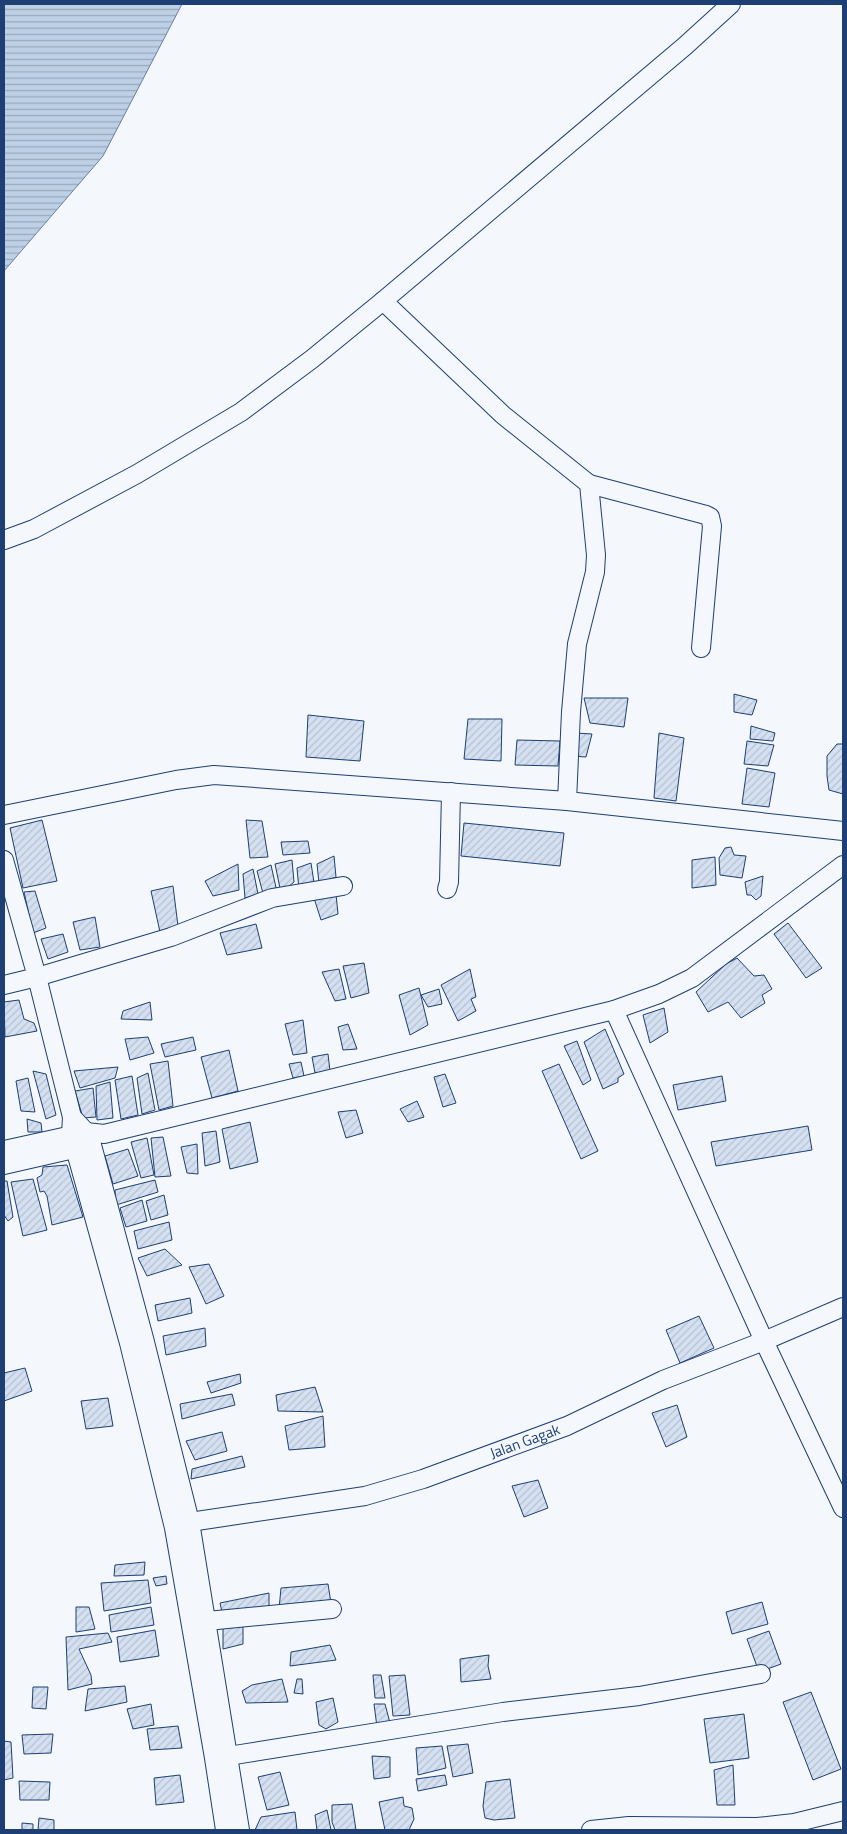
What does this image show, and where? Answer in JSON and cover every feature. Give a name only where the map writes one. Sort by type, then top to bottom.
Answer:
[{"type":"street","points":[[4,540],[34,529],[129,478],[241,412],[312,359],[383,301],[685,46],[731,4]]},
{"type":"street","points":[[383,301],[504,415],[589,484],[706,514],[710,517],[712,526],[701,648]]},
{"type":"street","points":[[567,801],[571,712],[577,644],[595,572],[596,555],[589,484]]},
{"type":"street","points":[[4,815],[176,780],[214,776],[567,801],[843,831]]},
{"type":"street","points":[[447,889],[449,882],[452,792]]},
{"type":"street","points":[[4,860],[36,977],[144,1338],[190,1522],[240,1830]]},
{"type":"street","points":[[4,1150],[83,1135],[614,1010],[659,994],[692,978],[843,864]]},
{"type":"street","points":[[4,985],[171,937],[272,898],[344,886]]},
{"type":"street","points":[[614,1010],[764,1341],[843,1508]]},
{"type":"street","points":[[4,1166],[83,1135]]},
{"type":"street","points":[[83,1135],[129,1343],[174,1528],[214,1758],[224,1830]]},
{"type":"street","name":"Jalan Gagak","points":[[190,1522],[365,1496],[422,1479],[567,1426],[663,1380],[764,1341],[843,1307]]},
{"type":"street","points":[[207,1621],[332,1609]]},
{"type":"street","points":[[228,1756],[494,1714],[639,1696],[761,1674]]},
{"type":"street","points":[[591,1830],[629,1826],[757,1827],[794,1823],[843,1811]]},
{"type":"water","points":[[4,4],[182,4],[103,156],[4,271]]},
{"type":"building","points":[[734,694],[757,700],[752,715],[734,712]]},
{"type":"building","points":[[584,698],[628,698],[624,727],[590,723]]},
{"type":"building","points":[[308,715],[364,721],[360,761],[306,757]]},
{"type":"building","points":[[468,719],[502,719],[501,761],[464,759]]},
{"type":"building","points":[[751,726],[775,733],[773,741],[750,739]]},
{"type":"building","points":[[575,733],[592,734],[586,757],[573,756]]},
{"type":"building","points":[[659,733],[684,738],[676,801],[654,798]]},
{"type":"building","points":[[517,740],[560,741],[558,766],[515,765]]},
{"type":"building","points":[[747,741],[774,745],[768,766],[744,764]]},
{"type":"building","points":[[837,744],[843,744],[843,794],[829,790],[827,776],[827,756]]},
{"type":"building","points":[[747,768],[775,773],[769,807],[742,804]]},
{"type":"building","points":[[42,820],[57,881],[23,888],[10,828]]},
{"type":"building","points":[[246,820],[262,821],[268,857],[250,858]]},
{"type":"building","points":[[464,823],[564,833],[560,866],[461,856]]},
{"type":"building","points":[[308,841],[310,853],[283,855],[281,842]]},
{"type":"building","points":[[731,847],[734,855],[746,856],[742,878],[720,875],[719,858],[725,848]]},
{"type":"building","points":[[334,856],[336,877],[319,883],[317,864]]},
{"type":"building","points":[[715,857],[716,885],[692,888],[692,860]]},
{"type":"building","points":[[292,860],[294,882],[281,893],[275,864]]},
{"type":"building","points":[[311,863],[315,889],[299,890],[297,868]]},
{"type":"building","points":[[238,864],[239,890],[213,896],[205,881]]},
{"type":"building","points":[[271,865],[277,892],[264,897],[257,871]]},
{"type":"building","points":[[253,869],[258,894],[245,898],[243,874]]},
{"type":"building","points":[[763,876],[761,896],[756,900],[751,895],[747,895],[745,882]]},
{"type":"building","points":[[173,886],[178,926],[160,932],[151,891]]},
{"type":"building","points":[[35,891],[46,928],[33,933],[24,892]]},
{"type":"building","points":[[336,894],[338,914],[321,920],[314,898]]},
{"type":"building","points":[[95,917],[100,947],[80,950],[73,922]]},
{"type":"building","points":[[788,923],[822,968],[806,978],[774,934]]},
{"type":"building","points":[[256,924],[262,948],[227,955],[220,933]]},
{"type":"building","points":[[63,934],[68,952],[48,959],[41,939]]},
{"type":"building","points":[[737,958],[754,976],[764,975],[772,989],[762,995],[765,1003],[741,1018],[728,1002],[708,1012],[696,992],[726,964]]},
{"type":"building","points":[[364,963],[369,993],[351,998],[343,966]]},
{"type":"building","points":[[339,969],[346,999],[335,1001],[322,972]]},
{"type":"building","points":[[470,969],[476,997],[471,999],[476,1011],[458,1021],[441,985]]},
{"type":"building","points":[[419,988],[428,1025],[410,1035],[399,995]]},
{"type":"building","points":[[439,989],[442,1004],[428,1007],[421,995]]},
{"type":"building","points":[[19,1000],[24,1019],[34,1023],[37,1031],[5,1037],[4,1002]]},
{"type":"building","points":[[150,1002],[152,1020],[121,1019],[123,1011]]},
{"type":"building","points":[[664,1008],[668,1032],[650,1043],[643,1015]]},
{"type":"building","points":[[303,1020],[307,1053],[293,1055],[285,1024]]},
{"type":"building","points":[[348,1024],[357,1049],[343,1050],[338,1027]]},
{"type":"building","points":[[605,1029],[624,1074],[618,1078],[618,1082],[603,1089],[584,1042]]},
{"type":"building","points":[[148,1037],[154,1053],[130,1060],[125,1039]]},
{"type":"building","points":[[193,1037],[196,1050],[165,1057],[161,1044]]},
{"type":"building","points":[[577,1041],[591,1080],[583,1085],[564,1046]]},
{"type":"building","points":[[229,1050],[238,1091],[212,1098],[201,1057]]},
{"type":"building","points":[[328,1054],[330,1071],[315,1073],[312,1057]]},
{"type":"building","points":[[168,1061],[173,1106],[159,1110],[150,1064]]},
{"type":"building","points":[[301,1062],[304,1076],[293,1078],[289,1064]]},
{"type":"building","points":[[559,1064],[598,1151],[581,1159],[542,1071]]},
{"type":"building","points":[[118,1067],[115,1078],[80,1088],[74,1071]]},
{"type":"building","points":[[33,1071],[46,1074],[56,1115],[46,1119]]},
{"type":"building","points":[[148,1073],[155,1110],[142,1114],[137,1078]]},
{"type":"building","points":[[445,1074],[456,1103],[443,1107],[434,1077]]},
{"type":"building","points":[[132,1076],[138,1115],[121,1119],[115,1080]]},
{"type":"building","points":[[722,1076],[726,1101],[678,1110],[673,1085]]},
{"type":"building","points":[[28,1078],[35,1112],[21,1111],[16,1081]]},
{"type":"building","points":[[110,1082],[113,1118],[97,1120],[96,1086]]},
{"type":"building","points":[[93,1088],[96,1117],[83,1118],[75,1091]]},
{"type":"building","points":[[417,1101],[424,1117],[408,1122],[400,1109]]},
{"type":"building","points":[[356,1110],[363,1133],[346,1138],[338,1112]]},
{"type":"building","points":[[27,1119],[41,1123],[42,1132],[28,1132]]},
{"type":"building","points":[[250,1122],[258,1162],[230,1169],[222,1129]]},
{"type":"building","points":[[808,1126],[812,1150],[716,1166],[711,1142]]},
{"type":"building","points":[[216,1131],[220,1162],[205,1166],[202,1133]]},
{"type":"building","points":[[163,1137],[171,1176],[155,1177],[151,1138]]},
{"type":"building","points":[[147,1138],[154,1175],[141,1178],[131,1142]]},
{"type":"building","points":[[197,1144],[198,1174],[187,1173],[181,1147]]},
{"type":"building","points":[[128,1149],[138,1176],[113,1184],[105,1156]]},
{"type":"building","points":[[67,1165],[83,1217],[52,1225],[47,1196],[44,1191],[40,1192],[37,1178],[42,1175],[43,1167]]},
{"type":"building","points":[[33,1179],[47,1230],[23,1236],[11,1182]]},
{"type":"building","points":[[155,1180],[158,1192],[116,1205],[115,1190]]},
{"type":"building","points":[[4,1181],[7,1181],[13,1217],[8,1221],[4,1215]]},
{"type":"building","points":[[164,1195],[168,1215],[151,1220],[146,1201]]},
{"type":"building","points":[[142,1200],[147,1221],[126,1227],[120,1208]]},
{"type":"building","points":[[169,1222],[172,1240],[138,1249],[134,1231]]},
{"type":"building","points":[[165,1249],[182,1265],[147,1276],[138,1258]]},
{"type":"building","points":[[209,1264],[224,1296],[206,1304],[189,1267]]},
{"type":"building","points":[[190,1298],[192,1313],[158,1321],[155,1305]]},
{"type":"building","points":[[699,1316],[714,1348],[680,1363],[666,1330]]},
{"type":"building","points":[[205,1328],[206,1346],[166,1355],[163,1336]]},
{"type":"building","points":[[25,1368],[32,1391],[4,1401],[4,1373]]},
{"type":"building","points":[[240,1374],[241,1383],[211,1393],[207,1382]]},
{"type":"building","points":[[315,1387],[323,1412],[278,1411],[276,1395]]},
{"type":"building","points":[[232,1394],[235,1405],[182,1419],[180,1404]]},
{"type":"building","points":[[108,1398],[113,1426],[86,1429],[81,1401]]},
{"type":"building","points":[[677,1405],[687,1437],[666,1447],[652,1413]]},
{"type":"building","points":[[323,1416],[325,1447],[289,1450],[285,1426]]},
{"type":"building","points":[[222,1432],[227,1451],[195,1460],[186,1441]]},
{"type":"building","points":[[242,1456],[245,1467],[191,1479],[192,1469]]},
{"type":"building","points":[[538,1480],[548,1508],[524,1517],[512,1486]]},
{"type":"building","points":[[145,1562],[144,1575],[114,1576],[115,1565]]},
{"type":"building","points":[[166,1576],[167,1584],[156,1586],[153,1578]]},
{"type":"building","points":[[148,1580],[151,1603],[104,1611],[101,1583]]},
{"type":"building","points":[[328,1584],[331,1603],[279,1609],[281,1588]]},
{"type":"building","points":[[269,1593],[269,1607],[222,1612],[220,1603]]},
{"type":"building","points":[[762,1602],[768,1624],[732,1634],[726,1612]]},
{"type":"building","points":[[76,1607],[89,1607],[95,1629],[76,1632]]},
{"type":"building","points":[[151,1607],[154,1625],[111,1632],[109,1615]]},
{"type":"building","points":[[243,1626],[243,1644],[223,1649],[223,1628]]},
{"type":"building","points":[[155,1630],[159,1656],[120,1662],[117,1637]]},
{"type":"building","points":[[769,1631],[781,1664],[759,1672],[747,1639]]},
{"type":"building","points":[[108,1633],[112,1642],[79,1649],[91,1675],[92,1684],[68,1690],[66,1637]]},
{"type":"building","points":[[330,1645],[336,1660],[290,1666],[291,1652]]},
{"type":"building","points":[[489,1655],[488,1666],[491,1679],[461,1682],[460,1659]]},
{"type":"building","points":[[373,1675],[381,1675],[385,1698],[375,1698]]},
{"type":"building","points":[[405,1675],[410,1715],[393,1716],[389,1676]]},
{"type":"building","points":[[282,1679],[288,1702],[246,1703],[242,1691],[252,1685]]},
{"type":"building","points":[[297,1679],[302,1679],[303,1694],[294,1693]]},
{"type":"building","points":[[125,1686],[127,1702],[85,1711],[88,1689]]},
{"type":"building","points":[[33,1687],[48,1687],[46,1709],[32,1708]]},
{"type":"building","points":[[811,1692],[841,1769],[813,1780],[783,1702]]},
{"type":"building","points":[[333,1698],[338,1722],[326,1729],[319,1725],[316,1702]]},
{"type":"building","points":[[151,1704],[154,1725],[133,1729],[127,1709]]},
{"type":"building","points":[[374,1704],[385,1704],[390,1723],[377,1727]]},
{"type":"building","points":[[744,1714],[749,1758],[710,1763],[704,1719]]},
{"type":"building","points":[[178,1726],[182,1748],[150,1750],[147,1729]]},
{"type":"building","points":[[53,1734],[51,1753],[24,1754],[22,1735]]},
{"type":"building","points":[[4,1741],[11,1742],[13,1778],[4,1780]]},
{"type":"building","points":[[468,1744],[473,1773],[453,1777],[447,1746]]},
{"type":"building","points":[[442,1746],[446,1768],[418,1775],[416,1748]]},
{"type":"building","points":[[372,1756],[390,1757],[390,1777],[374,1779]]},
{"type":"building","points":[[733,1765],[735,1805],[717,1805],[714,1770]]},
{"type":"building","points":[[280,1772],[289,1805],[267,1810],[258,1777]]},
{"type":"building","points":[[180,1775],[184,1802],[156,1805],[154,1778]]},
{"type":"building","points":[[445,1775],[447,1785],[418,1791],[416,1779]]},
{"type":"building","points":[[510,1779],[515,1818],[494,1820],[485,1818],[483,1806],[486,1782]]},
{"type":"building","points":[[19,1781],[50,1782],[49,1800],[20,1800]]},
{"type":"building","points":[[403,1797],[404,1806],[412,1808],[414,1819],[409,1830],[385,1830],[379,1802]]},
{"type":"building","points":[[352,1804],[356,1830],[335,1830],[332,1822],[332,1805]]},
{"type":"building","points":[[327,1810],[331,1830],[317,1830],[315,1815]]},
{"type":"building","points":[[295,1812],[297,1830],[255,1830],[261,1817]]},
{"type":"building","points":[[39,1818],[54,1820],[54,1830],[38,1830]]},
{"type":"building","points":[[22,1823],[33,1824],[33,1830],[22,1830]]}]
